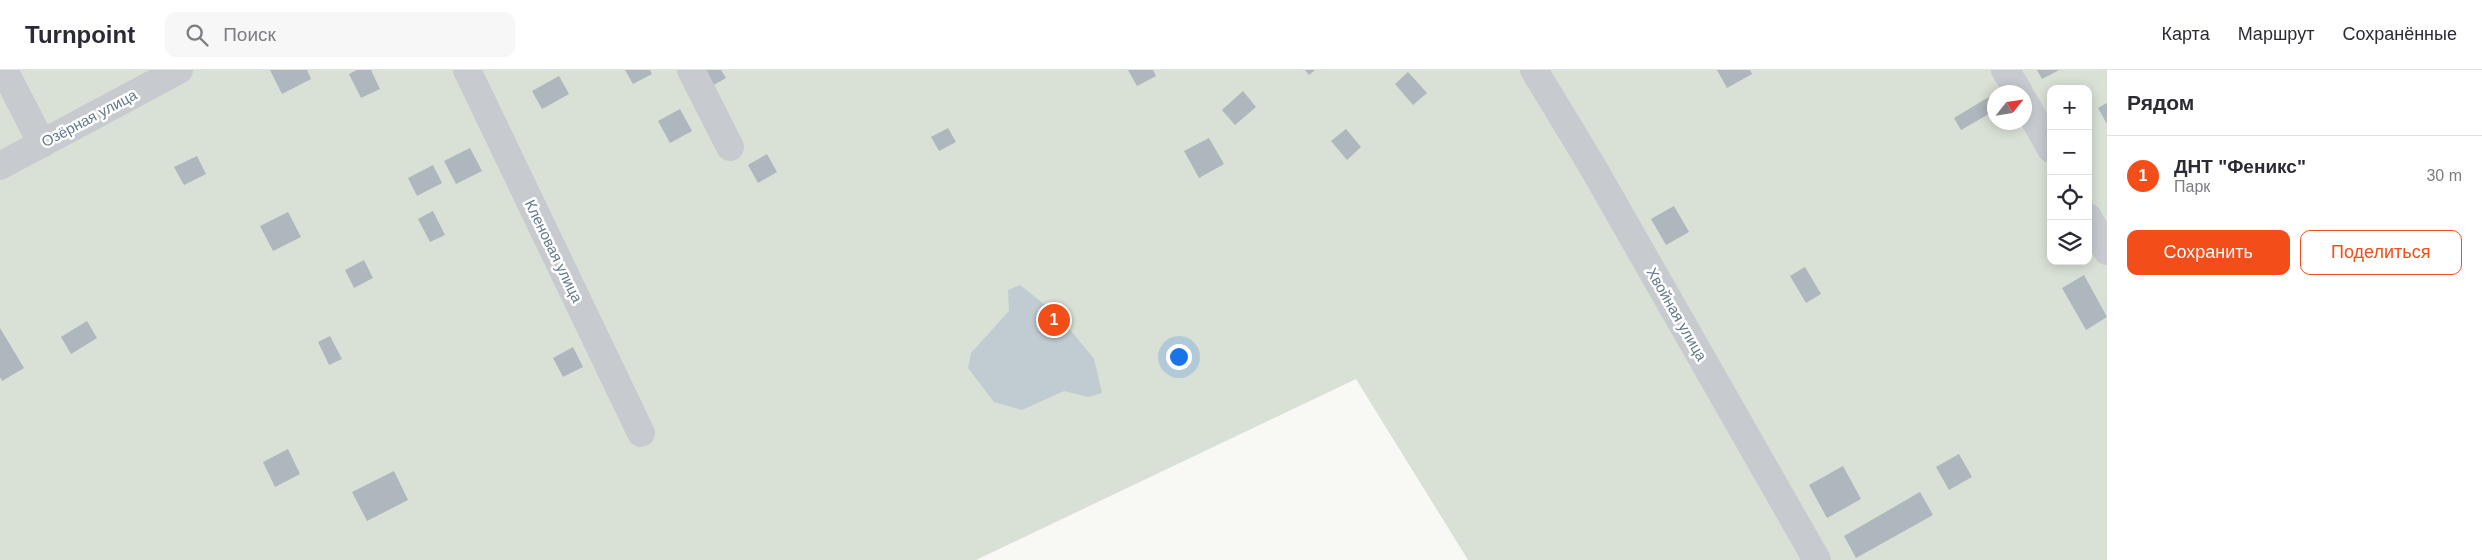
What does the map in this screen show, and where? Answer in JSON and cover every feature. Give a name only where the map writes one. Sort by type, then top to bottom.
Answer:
[{"type":"street","points":[[4,70],[42,144]]},
{"type":"street","name":"Озёрная улица","points":[[0,166],[179,70]]},
{"type":"street","name":"Кленовая улица","points":[[467,70],[641,433]]},
{"type":"street","points":[[691,70],[730,147]]},
{"type":"street","name":"Хвойная улица","points":[[1534,70],[1596,172],[1817,560]]},
{"type":"street","points":[[2005,70],[2015,85]]},
{"type":"street","points":[[2032,115],[2047,142]]},
{"type":"street","points":[[2090,220],[2107,252]]},
{"type":"shaded area","points":[[0,70],[2107,70],[2107,560],[1468,560],[1356,379],[976,560],[0,560]]},
{"type":"shaded area","points":[[1020,285],[1059,316],[1094,359],[1102,393],[1088,397],[1064,391],[1022,410],[994,402],[968,368],[971,353],[1009,311],[1008,290]]},
{"type":"building","points":[[270,70],[307,70],[311,79],[282,94]]},
{"type":"building","points":[[357,70],[371,70],[380,89],[361,98],[349,74]]},
{"type":"building","points":[[625,70],[650,70],[652,74],[633,84]]},
{"type":"building","points":[[701,70],[721,70],[726,78],[710,87]]},
{"type":"building","points":[[1128,70],[1153,70],[1156,76],[1137,86]]},
{"type":"building","points":[[1305,70],[1315,70],[1309,75]]},
{"type":"building","points":[[1717,70],[1750,70],[1752,74],[1727,88]]},
{"type":"building","points":[[2037,70],[2059,70],[2042,79]]},
{"type":"building","points":[[1408,72],[1427,93],[1413,105],[1395,84]]},
{"type":"building","points":[[559,76],[569,94],[542,109],[532,91]]},
{"type":"building","points":[[1243,91],[1256,107],[1235,125],[1222,110]]},
{"type":"building","points":[[1987,98],[1987,115],[1961,130],[1954,118]]},
{"type":"building","points":[[2107,103],[2107,124],[2098,108]]},
{"type":"building","points":[[680,109],[692,131],[670,143],[658,121]]},
{"type":"building","points":[[948,128],[956,142],[939,151],[931,137]]},
{"type":"building","points":[[1346,129],[1361,147],[1347,160],[1331,141]]},
{"type":"building","points":[[1209,138],[1224,164],[1199,178],[1184,151]]},
{"type":"building","points":[[470,148],[482,171],[456,184],[444,161]]},
{"type":"building","points":[[767,154],[777,172],[758,183],[748,165]]},
{"type":"building","points":[[197,156],[206,174],[184,185],[174,167]]},
{"type":"building","points":[[433,165],[442,183],[417,196],[408,178]]},
{"type":"building","points":[[1674,206],[1689,232],[1666,245],[1651,219]]},
{"type":"building","points":[[433,211],[445,235],[430,242],[418,219]]},
{"type":"building","points":[[288,212],[301,237],[273,251],[260,226]]},
{"type":"building","points":[[364,260],[373,278],[354,288],[345,270]]},
{"type":"building","points":[[1805,267],[1821,294],[1806,303],[1790,276]]},
{"type":"building","points":[[2084,275],[2107,317],[2086,330],[2062,288]]},
{"type":"building","points":[[87,321],[97,338],[71,354],[61,337]]},
{"type":"building","points":[[0,328],[24,368],[2,381],[0,377]]},
{"type":"building","points":[[330,336],[342,359],[329,365],[318,342]]},
{"type":"building","points":[[573,347],[583,367],[563,377],[553,358]]},
{"type":"building","points":[[288,449],[300,474],[275,487],[263,462]]},
{"type":"building","points":[[1959,454],[1972,477],[1949,490],[1936,467]]},
{"type":"building","points":[[1843,466],[1861,499],[1827,518],[1809,485]]},
{"type":"building","points":[[394,471],[408,500],[367,521],[352,492]]},
{"type":"building","points":[[1920,492],[1933,515],[1856,558],[1844,536]]},
{"type":"place","name":"ДНТ \"Феникс\"","points":[[1054,320]]}]
